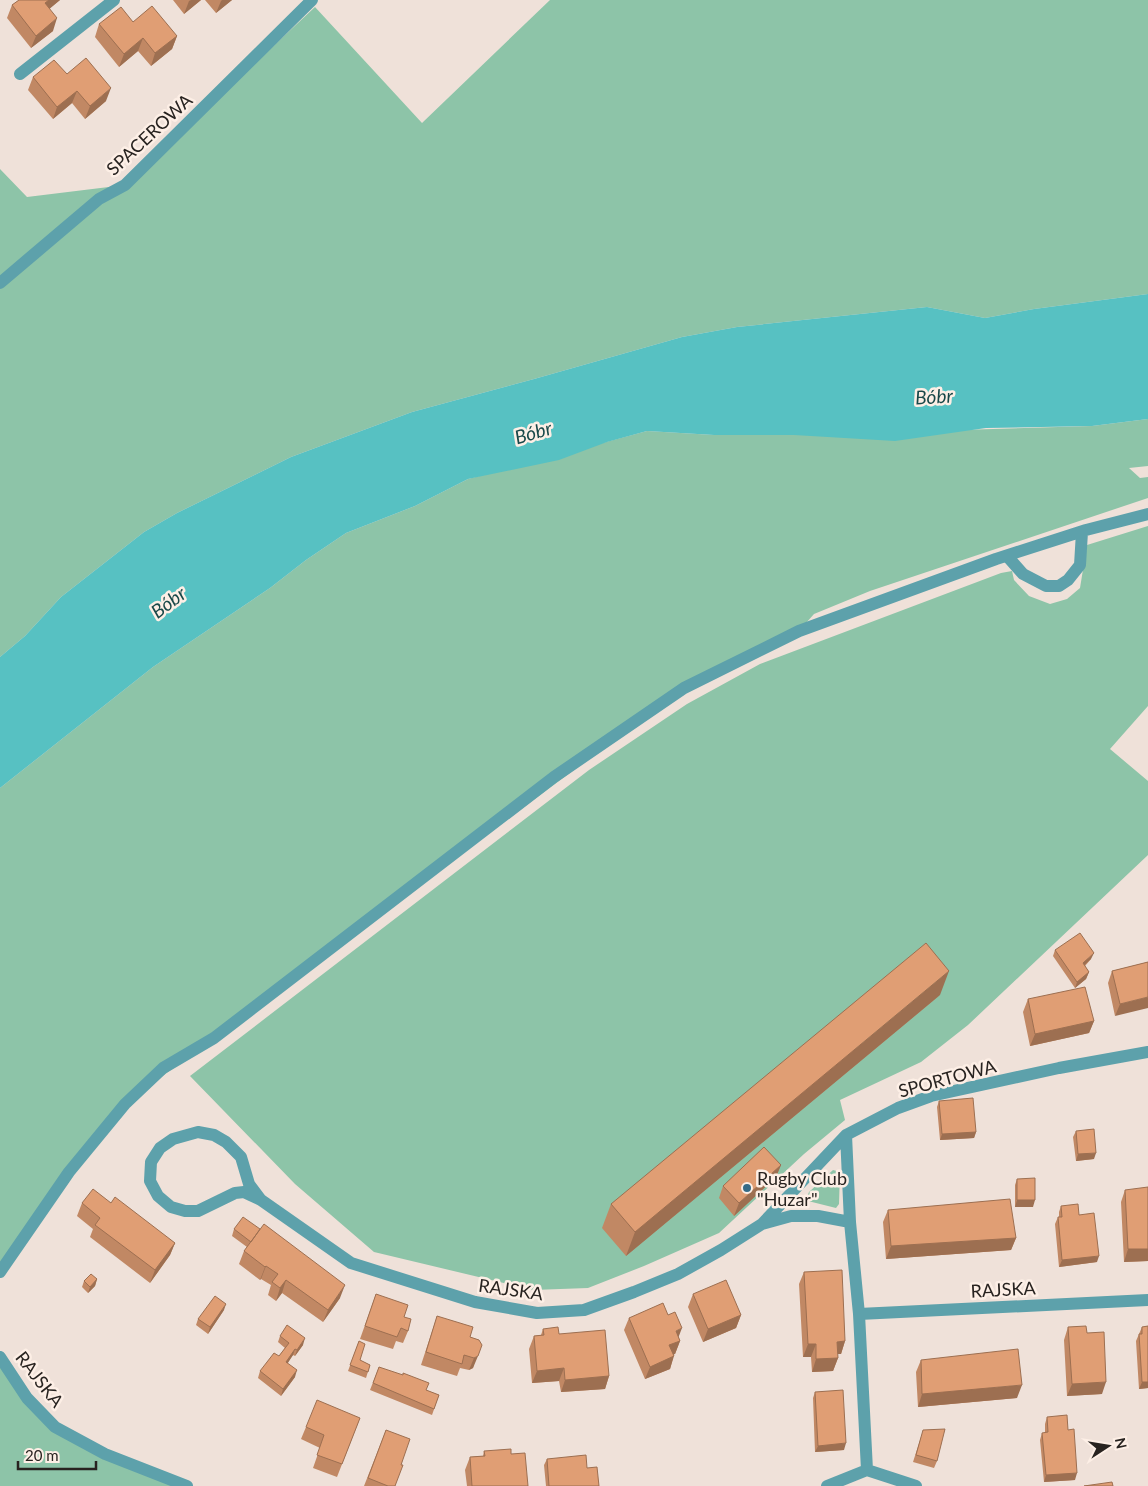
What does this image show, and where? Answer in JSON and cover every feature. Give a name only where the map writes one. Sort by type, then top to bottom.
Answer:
[{"type":"street","points":[[20,74],[114,0]]},
{"type":"street","name":"SPACEROWA","points":[[0,283],[99,199],[125,184],[306,2]]},
{"type":"street","points":[[0,1272],[76,1165],[124,1104],[163,1068],[214,1038],[554,777],[684,688],[799,631],[1007,556],[1082,532],[1148,514]]},
{"type":"street","points":[[1007,556],[1023,574],[1046,586],[1058,586],[1068,580],[1080,565],[1082,532]]},
{"type":"street","name":"SPORTOWA","points":[[846,1135],[898,1108],[932,1096],[1059,1068],[1148,1052]]},
{"type":"street","name":"RAJSKA","points":[[261,1200],[249,1184],[241,1157],[226,1142],[214,1135],[198,1132],[174,1138],[160,1148],[151,1162],[150,1181],[158,1196],[172,1207],[185,1211],[198,1211],[235,1192],[244,1192],[261,1200],[351,1263],[475,1302],[537,1313],[584,1310],[678,1274],[762,1224],[846,1135]]},
{"type":"street","points":[[846,1135],[850,1222],[860,1314],[867,1470]]},
{"type":"street","name":"RAJSKA","points":[[762,1224],[791,1216],[818,1216],[850,1222]]},
{"type":"street","name":"RAJSKA","points":[[860,1314],[1148,1300]]},
{"type":"street","name":"RAJSKA","points":[[0,1357],[27,1398],[55,1427],[105,1454],[187,1486]]},
{"type":"street","points":[[827,1486],[867,1470],[916,1486]]},
{"type":"green space","points":[[550,0],[1148,0],[1148,294],[1034,309],[985,318],[927,307],[737,327],[682,337],[412,412],[291,457],[177,513],[144,532],[61,597],[25,636],[0,657],[0,169],[27,197],[125,185],[315,7],[422,123]]},
{"type":"green space","points":[[1148,419],[1148,466],[1129,468],[1140,478],[1148,477],[1148,498],[870,591],[814,614],[799,631],[684,688],[125,1104],[0,1272],[0,788],[153,667],[270,588],[306,560],[346,533],[415,506],[468,479],[647,431],[714,435],[794,435],[1092,426]]},
{"type":"green space","name":"Rugby Club \"Huzar\"","points":[[1148,526],[1148,706],[1110,749],[1148,781],[1148,855],[968,1025],[921,1062],[840,1100],[845,1120],[804,1154],[719,1233],[588,1288],[533,1290],[374,1252],[295,1184],[190,1076],[589,770],[687,704],[760,664],[1001,573],[1012,571],[1014,580],[1029,596],[1050,604],[1067,599],[1080,588],[1087,545]]},
{"type":"green space","points":[[833,1170],[840,1172],[839,1204],[836,1208],[808,1201],[809,1192]]},
{"type":"green space","points":[[0,1357],[55,1427],[187,1486],[0,1486]]},
{"type":"water","name":"Bóbr","points":[[1148,294],[1148,419],[1092,426],[986,428],[895,441],[794,435],[714,435],[647,431],[607,442],[559,460],[468,479],[415,506],[346,533],[306,560],[270,588],[153,667],[0,788],[0,657],[25,636],[61,597],[144,532],[177,513],[291,457],[412,412],[682,337],[737,327],[927,307],[985,318],[1034,309]]},
{"type":"building","points":[[19,0],[49,0],[45,3],[57,18],[36,36],[12,5]]},
{"type":"building","points":[[152,6],[177,36],[155,53],[143,38],[124,54],[99,24],[121,7],[133,22]]},
{"type":"building","points":[[86,58],[111,88],[90,106],[77,91],[57,107],[33,77],[54,60],[67,74]]},
{"type":"building","points":[[1080,933],[1094,953],[1083,963],[1089,972],[1077,982],[1055,950]]},
{"type":"building","points":[[926,943],[949,971],[635,1232],[611,1204]]},
{"type":"building","points":[[1148,962],[1148,997],[1120,1004],[1112,971]]},
{"type":"building","points":[[1085,987],[1094,1021],[1035,1034],[1028,999]]},
{"type":"building","points":[[973,1098],[976,1132],[942,1134],[939,1101]]},
{"type":"building","points":[[1094,1129],[1096,1153],[1078,1154],[1076,1131]]},
{"type":"building","points":[[764,1147],[781,1165],[739,1203],[723,1186]]},
{"type":"building","points":[[1035,1178],[1035,1200],[1017,1200],[1017,1179]]},
{"type":"building","points":[[1148,1187],[1148,1249],[1128,1249],[1125,1190]]},
{"type":"building","points":[[93,1189],[111,1203],[115,1197],[175,1243],[155,1270],[95,1225],[100,1218],[82,1203]]},
{"type":"building","points":[[1010,1199],[1016,1238],[891,1246],[888,1210]]},
{"type":"building","points":[[1078,1204],[1079,1215],[1094,1213],[1099,1256],[1062,1260],[1058,1217],[1062,1217],[1061,1206]]},
{"type":"building","points":[[243,1217],[260,1229],[251,1242],[234,1229]]},
{"type":"building","points":[[264,1224],[345,1285],[328,1310],[286,1280],[280,1288],[272,1282],[278,1274],[244,1251]]},
{"type":"building","points":[[842,1270],[845,1341],[837,1342],[838,1358],[816,1359],[816,1344],[808,1344],[804,1272]]},
{"type":"building","points":[[91,1274],[97,1279],[90,1287],[84,1281]]},
{"type":"building","points":[[726,1280],[741,1315],[708,1329],[693,1294]]},
{"type":"building","points":[[376,1294],[408,1305],[404,1317],[411,1319],[408,1331],[401,1328],[397,1337],[365,1326]]},
{"type":"building","points":[[215,1296],[226,1304],[210,1327],[198,1319]]},
{"type":"building","points":[[663,1303],[668,1315],[675,1312],[682,1328],[676,1331],[680,1341],[669,1345],[674,1356],[650,1367],[629,1318]]},
{"type":"building","points":[[437,1316],[473,1327],[470,1337],[479,1340],[482,1345],[478,1356],[474,1358],[464,1355],[462,1364],[426,1352]]},
{"type":"building","points":[[287,1325],[305,1338],[286,1362],[297,1370],[283,1389],[260,1371],[274,1353],[279,1356],[289,1343],[280,1336]]},
{"type":"building","points":[[1086,1326],[1087,1333],[1104,1332],[1106,1382],[1072,1384],[1068,1327]]},
{"type":"building","points":[[1148,1326],[1148,1382],[1142,1382],[1139,1334],[1142,1334],[1142,1327]]},
{"type":"building","points":[[558,1327],[559,1334],[605,1330],[609,1376],[565,1380],[564,1368],[537,1371],[534,1336],[544,1335],[543,1329]]},
{"type":"building","points":[[359,1341],[365,1344],[360,1360],[370,1365],[368,1372],[350,1365]]},
{"type":"building","points":[[1018,1349],[1022,1385],[922,1394],[921,1360]]},
{"type":"building","points":[[379,1367],[403,1375],[403,1373],[429,1383],[426,1390],[439,1395],[434,1409],[373,1383]]},
{"type":"building","points":[[843,1390],[846,1443],[818,1446],[815,1392]]},
{"type":"building","points":[[317,1400],[360,1418],[342,1464],[317,1455],[324,1435],[306,1427]]},
{"type":"building","points":[[1067,1415],[1068,1430],[1074,1429],[1077,1473],[1046,1475],[1042,1433],[1048,1432],[1047,1417]]},
{"type":"building","points":[[945,1429],[937,1461],[916,1455],[923,1430]]},
{"type":"building","points":[[386,1430],[410,1439],[395,1486],[388,1486],[368,1478]]},
{"type":"building","points":[[511,1449],[511,1454],[525,1453],[528,1486],[472,1486],[470,1457],[485,1456],[484,1451]]},
{"type":"building","points":[[586,1455],[587,1468],[597,1467],[599,1486],[549,1486],[547,1459]]},
{"type":"building","points":[[1112,1482],[1113,1486],[1084,1486]]},
{"type":"place","name":"Rugby Club \"Huzar\"","points":[[747,1188]]}]
